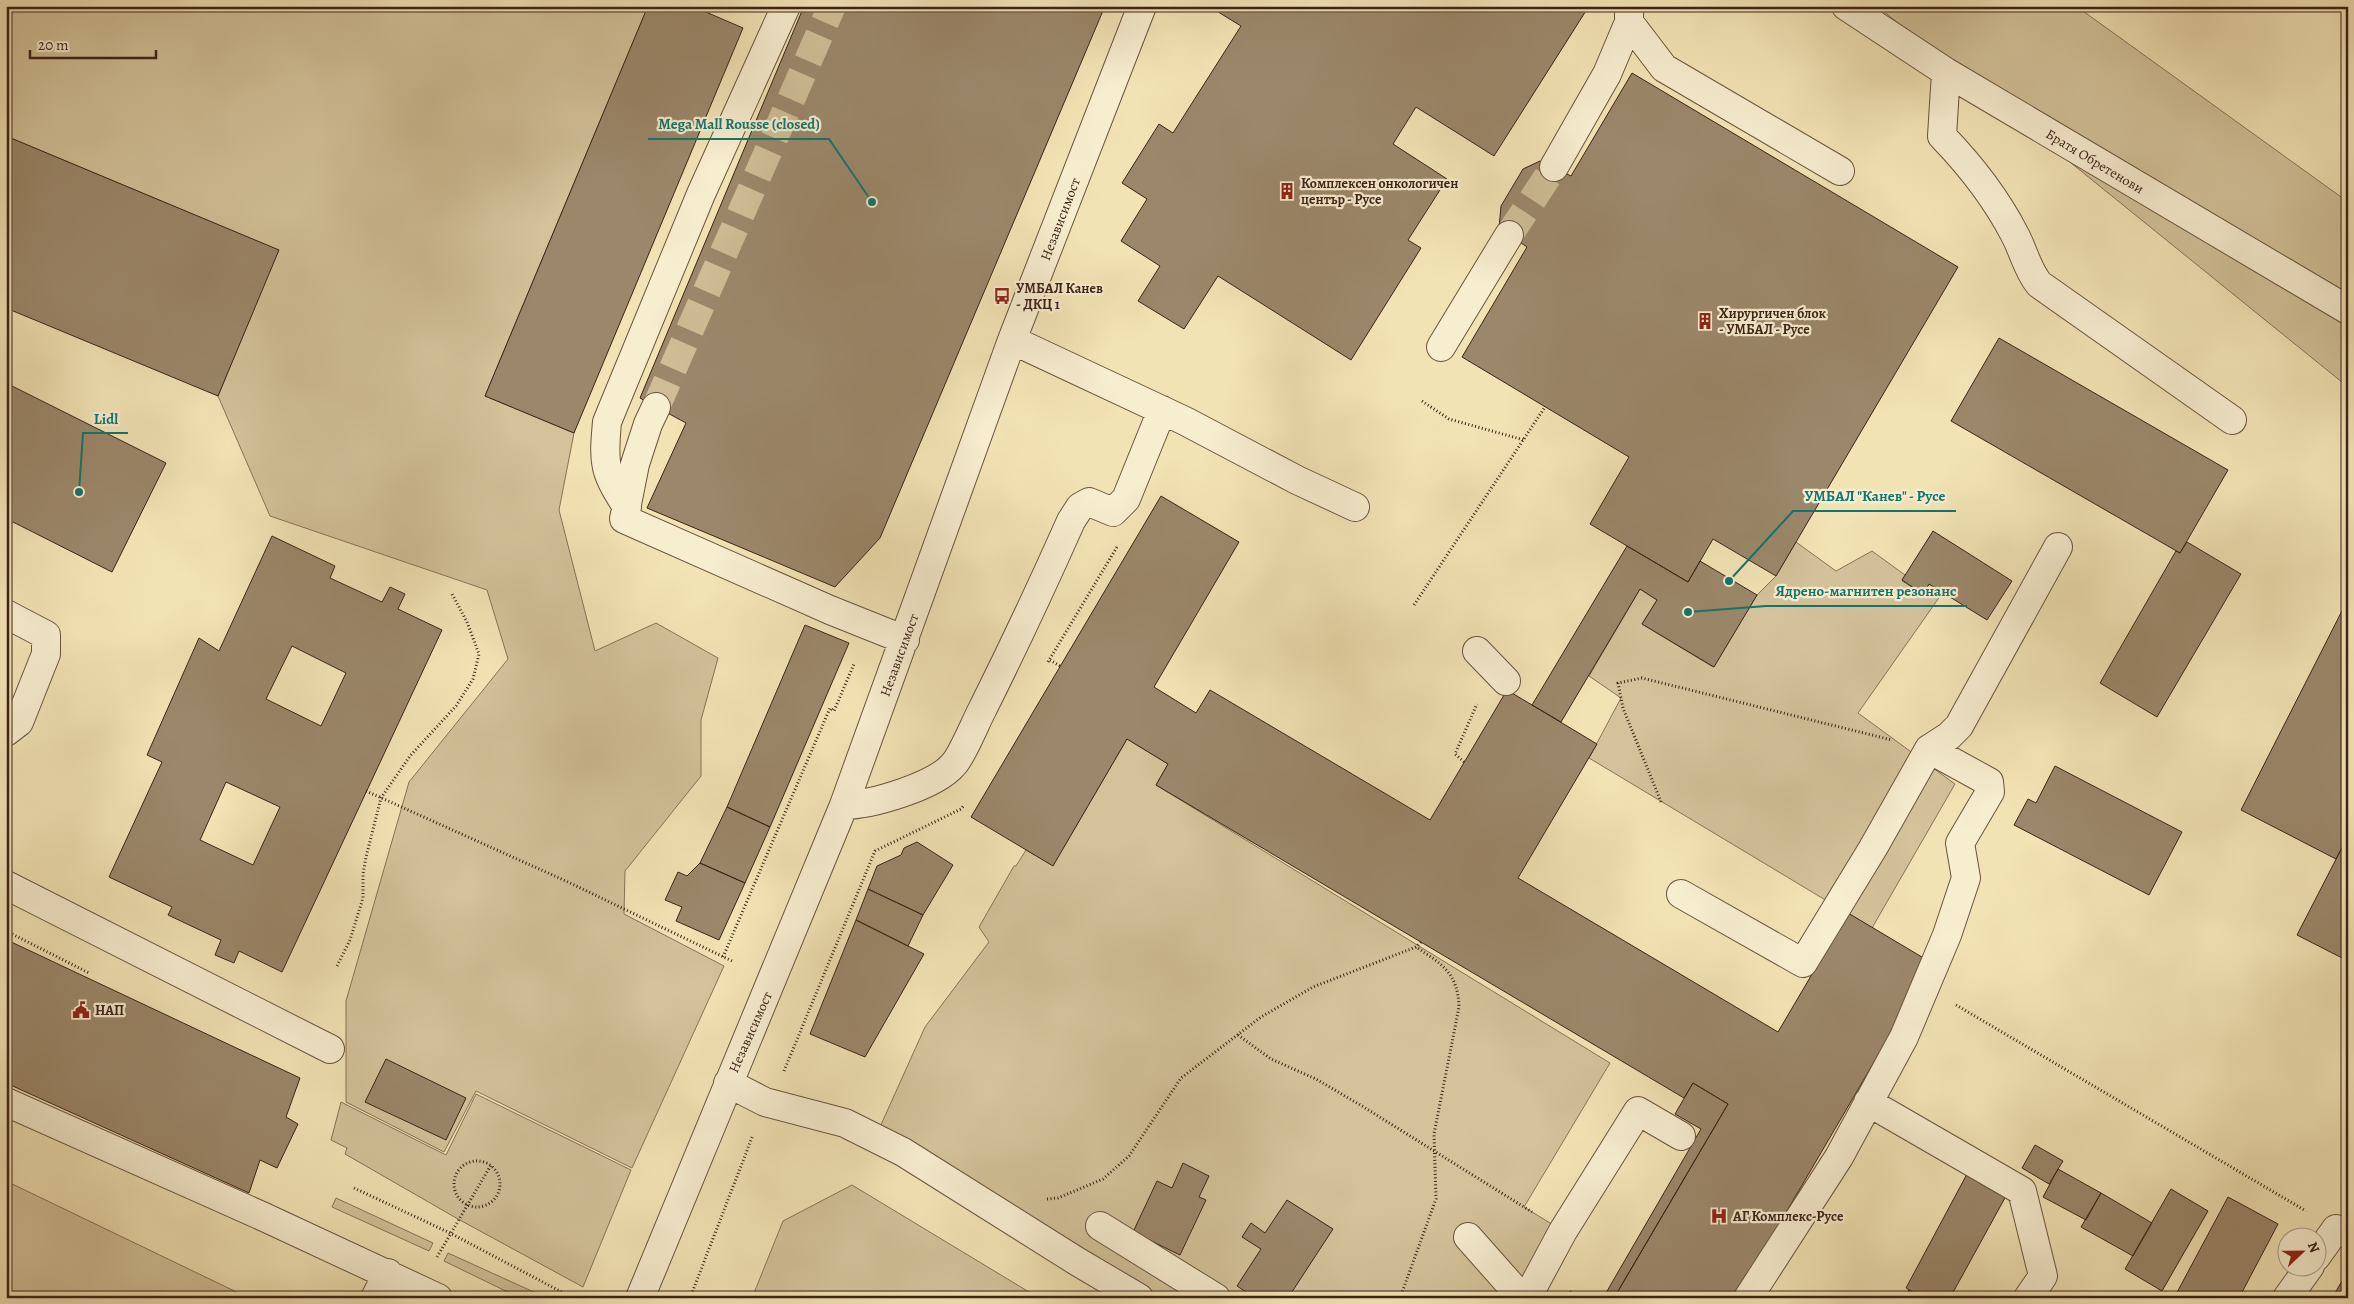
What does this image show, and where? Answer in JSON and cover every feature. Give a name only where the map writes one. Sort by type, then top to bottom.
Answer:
[{"type":"street","points":[[627,507],[610,480],[604,457],[607,422],[702,194],[786,6]]},
{"type":"street","name":"Независимост","points":[[640,1298],[844,805],[1012,340],[1142,6]]},
{"type":"street","name":"Братя Обретенови","points":[[1846,6],[1946,72],[2348,310]]},
{"type":"street","points":[[1554,167],[1606,74],[1629,14]]},
{"type":"street","points":[[1629,14],[1664,68],[1840,171]]},
{"type":"street","points":[[1946,72],[1942,136],[1969,164],[1995,202],[2015,235],[2030,272],[2039,284],[2232,420]]},
{"type":"street","points":[[1441,347],[1509,235]]},
{"type":"street","points":[[1012,340],[1162,410],[1297,480],[1355,507]]},
{"type":"street","points":[[656,407],[648,424],[635,464],[624,519],[830,610],[905,640]]},
{"type":"street","points":[[844,805],[860,805],[875,801],[932,781],[954,765],[1024,625],[1071,522],[1080,507],[1089,502],[1113,512],[1126,499],[1162,410]]},
{"type":"street","points":[[1681,894],[1803,963],[1873,848],[1929,749],[1960,726],[2058,547]]},
{"type":"street","points":[[6,614],[46,635],[46,654],[19,722],[6,732]]},
{"type":"street","points":[[1477,651],[1506,681]]},
{"type":"street","points":[[1748,1298],[1839,1157],[1904,1037],[1947,935],[1966,878],[1960,843],[1990,792],[1989,782],[1929,749]]},
{"type":"street","points":[[6,885],[330,1049]]},
{"type":"street","points":[[728,1083],[765,1102],[845,1123],[903,1152],[1139,1298]]},
{"type":"street","points":[[6,1102],[429,1293]]},
{"type":"street","points":[[1868,1102],[2022,1191],[2043,1276],[2028,1298]]},
{"type":"street","points":[[1527,1298],[1563,1231],[1638,1111],[1681,1136]]},
{"type":"street","points":[[1100,1226],[1216,1298]]},
{"type":"street","points":[[2326,1247],[2342,1232]]},
{"type":"street","points":[[1468,1237],[1522,1298]]},
{"type":"street","points":[[375,1298],[388,1273]]},
{"type":"street","points":[[2288,1298],[2303,1276]]},
{"type":"path","points":[[1422,401],[1449,419],[1524,440]]},
{"type":"path","points":[[1414,605],[1545,407]]},
{"type":"path","points":[[338,966],[350,940],[363,898],[363,874],[366,857],[381,798],[410,756],[456,706],[473,680],[480,654],[467,622],[451,592]]},
{"type":"path","points":[[1050,660],[1060,666]]},
{"type":"path","points":[[724,957],[830,708],[834,711],[855,662]]},
{"type":"path","points":[[1661,802],[1623,708],[1618,683],[1642,678],[1929,749]]},
{"type":"path","points":[[1464,762],[1455,754],[1468,722]]},
{"type":"path","points":[[366,791],[568,882],[732,961]]},
{"type":"path","points":[[6,931],[90,973]]},
{"type":"path","points":[[1039,1200],[1058,1198],[1103,1180],[1129,1156],[1181,1078],[1261,1017],[1313,987],[1416,948],[1421,942]]},
{"type":"path","points":[[1400,1298],[1436,1199],[1434,1134],[1459,1007],[1459,995],[1452,977],[1441,964],[1416,948]]},
{"type":"path","points":[[1925,987],[2342,1232]]},
{"type":"path","points":[[1238,1035],[1271,1059],[1316,1079],[1563,1231]]},
{"type":"path","points":[[690,1298],[765,1102]]},
{"type":"path","points":[[471,1161],[491,1165],[499,1176],[500,1183],[497,1196],[487,1205],[480,1207],[466,1205],[461,1201],[454,1189],[454,1182],[459,1169],[471,1161]]},
{"type":"path","points":[[429,1293],[450,1233],[491,1165]]},
{"type":"path","points":[[354,1188],[450,1233],[572,1298]]},
{"type":"shaded area","points":[[6,6],[648,6],[485,396],[574,433],[559,510],[595,651],[656,623],[718,658],[701,720],[701,776],[625,871],[624,914],[724,966],[632,1168],[476,1091],[444,1152],[346,1102],[346,1001],[409,782],[508,659],[487,590],[270,516],[218,396],[278,250],[6,136]]},
{"type":"shaded area","points":[[1877,6],[2076,6],[2348,202],[2348,387]]},
{"type":"shaded area","points":[[1796,542],[1836,571],[1872,551],[1905,575],[1902,581],[1923,594],[1929,584],[1943,592],[1858,713],[1955,784],[1872,928],[1589,758],[1621,698],[1589,676],[1640,589],[1657,600],[1642,624],[1713,667],[1757,595],[1776,576]]},
{"type":"shaded area","points":[[1127,739],[1168,764],[1156,785],[1610,1063],[1524,1207],[1563,1231],[1527,1298],[1131,1298],[875,1138],[925,1027],[989,942],[979,927],[1014,866],[1016,866],[1026,850],[1053,865]]},
{"type":"shaded area","points":[[476,1094],[631,1170],[583,1287],[458,1219],[345,1154],[347,1148],[331,1140],[341,1102],[446,1155]]},
{"type":"shaded area","points":[[6,1181],[249,1298],[6,1298]]},
{"type":"shaded area","points":[[852,1185],[1039,1298],[752,1298],[783,1221]]},
{"type":"shaded area","points":[[336,1198],[433,1243],[429,1251],[332,1207]]},
{"type":"shaded area","points":[[448,1253],[547,1298],[520,1298],[444,1261]]},
{"type":"building","points":[[648,6],[692,6],[743,28],[574,433],[485,396]]},
{"type":"building","points":[[804,6],[1105,6],[880,538],[835,587],[647,508],[686,423],[640,398]]},
{"type":"building","name":"Комплексен онкологичен център - Русе","points":[[1218,6],[1589,6],[1494,156],[1416,107],[1393,144],[1447,179],[1408,240],[1421,248],[1351,360],[1218,276],[1184,329],[1138,301],[1160,266],[1121,241],[1147,199],[1122,183],[1159,124],[1173,133],[1241,26],[1215,10]]},
{"type":"building","name":"Хирургичен блок - УМБАЛ - Русе","points":[[1632,73],[1958,267],[1776,576],[1713,539],[1688,582],[1590,524],[1629,457],[1462,357],[1527,247],[1499,228],[1501,206],[1523,169],[1540,161],[1571,176]]},
{"type":"building","points":[[6,136],[279,250],[218,396],[6,308]]},
{"type":"building","points":[[1999,338],[2228,470],[2180,553],[1951,421]]},
{"type":"building","points":[[6,383],[166,463],[112,572],[13,522],[6,535]]},
{"type":"building","points":[[1161,496],[1239,542],[1154,687],[1196,713],[1210,690],[1430,820],[1507,690],[1597,744],[1518,878],[1778,1032],[1848,913],[1932,963],[1736,1298],[1614,1298],[1728,1104],[1693,1083],[1684,1098],[1156,785],[1168,764],[1127,739],[1053,866],[971,817]]},
{"type":"building","points":[[1933,531],[2012,581],[1987,620],[1929,584],[1923,594],[1902,580]]},
{"type":"building","points":[[272,536],[335,566],[330,578],[382,602],[390,587],[405,594],[398,609],[442,630],[282,972],[239,951],[234,963],[215,955],[221,940],[168,915],[172,907],[109,877],[162,762],[147,755],[199,638],[219,651]],"holes":[[[292,646],[346,673],[321,726],[266,699]],[[226,782],[280,807],[253,865],[200,840]]]},
{"type":"building","points":[[2187,542],[2241,574],[2157,717],[2100,683],[2176,551],[2180,553]]},
{"type":"building","points":[[1627,546],[1688,582],[1700,561],[1757,595],[1714,667],[1642,624],[1657,600],[1640,589],[1561,722],[1532,705]]},
{"type":"building","points":[[2348,599],[2348,836],[2336,859],[2241,810]]},
{"type":"building","points":[[805,625],[849,643],[770,827],[727,807]]},
{"type":"building","points":[[2055,766],[2182,832],[2149,895],[2014,825],[2028,799],[2036,803]]},
{"type":"building","points":[[727,807],[770,827],[745,883],[700,863]]},
{"type":"building","points":[[2348,836],[2348,961],[2297,935]]},
{"type":"building","points":[[917,842],[953,865],[923,915],[868,889],[877,866],[901,855],[904,848]]},
{"type":"building","points":[[700,863],[745,883],[719,940],[676,921],[682,907],[665,900],[678,872],[687,876]]},
{"type":"building","points":[[868,889],[923,915],[908,946],[856,920]]},
{"type":"building","points":[[856,920],[924,954],[865,1057],[810,1034]]},
{"type":"building","name":"НАП","points":[[7,940],[300,1078],[286,1117],[298,1124],[277,1168],[260,1160],[249,1193],[6,1083]]},
{"type":"building","points":[[386,1059],[466,1098],[446,1140],[365,1102]]},
{"type":"building","points":[[1693,1083],[1728,1104],[1614,1298],[1603,1298],[1701,1129],[1675,1114]]},
{"type":"building","points":[[2035,1145],[2063,1161],[2049,1184],[2022,1168]]},
{"type":"building","points":[[1183,1163],[1209,1176],[1199,1197],[1206,1200],[1180,1255],[1133,1232],[1157,1181],[1172,1188]]},
{"type":"building","points":[[2058,1169],[2101,1193],[2086,1220],[2043,1197]]},
{"type":"building","points":[[1967,1174],[2006,1196],[1950,1298],[1923,1298],[1906,1288]]},
{"type":"building","points":[[2171,1189],[2208,1211],[2162,1291],[2125,1269]]},
{"type":"building","points":[[2101,1193],[2152,1223],[2133,1256],[2081,1227]]},
{"type":"building","points":[[2228,1197],[2278,1224],[2239,1298],[2174,1298]]},
{"type":"building","points":[[1287,1200],[1333,1229],[1288,1298],[1255,1298],[1237,1286],[1261,1249],[1242,1237],[1251,1223],[1265,1233]]},
{"type":"building","points":[[2342,1281],[2348,1284],[2348,1298],[2332,1298]]},
{"type":"building","points":[[1909,1290],[1923,1298],[1904,1298]]},
{"type":"building","points":[[1570,1291],[1583,1298],[1566,1298]]},
{"type":"tunnel","points":[[656,407],[832,6]]},
{"type":"tunnel","points":[[1509,235],[1554,167]]},
{"type":"place","name":"Комплексен онкологичен център - Русе","points":[[1287,191]]},
{"type":"place","name":"Mega Mall Rousse (closed)","points":[[872,202]]},
{"type":"place","name":"УМБАЛ Канев - ДКЦ 1","points":[[1002,296]]},
{"type":"place","name":"Хирургичен блок - УМБАЛ - Русе","points":[[1705,321]]},
{"type":"place","name":"Lidl","points":[[79,492]]},
{"type":"place","name":"УМБАЛ \"Канев\" - Русе","points":[[1729,581]]},
{"type":"place","name":"Ядрено-магнитен резонанс","points":[[1688,612]]},
{"type":"place","name":"НАП","points":[[81,1010]]},
{"type":"place","name":"АГ Комплекс-Русе","points":[[1719,1216]]}]
